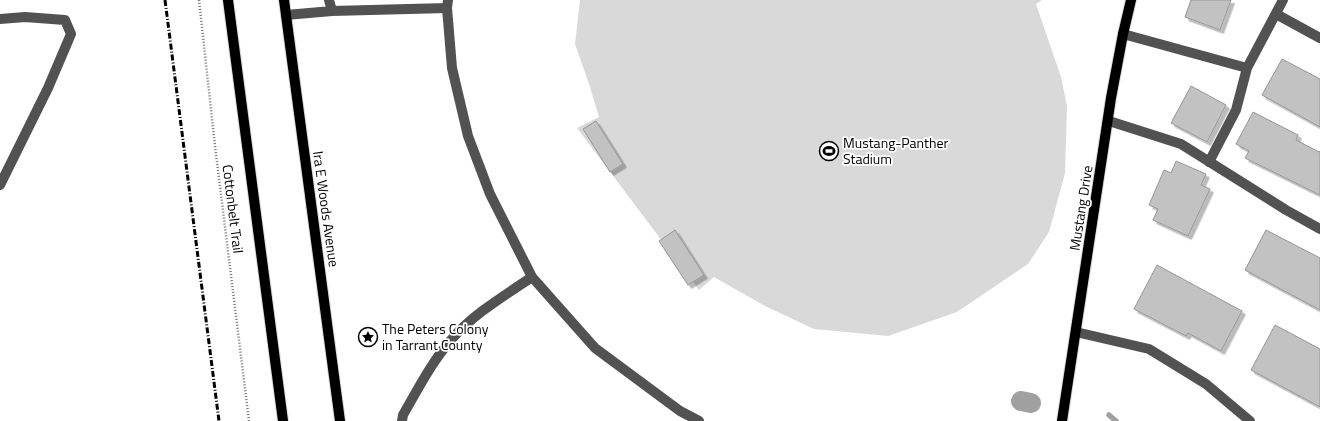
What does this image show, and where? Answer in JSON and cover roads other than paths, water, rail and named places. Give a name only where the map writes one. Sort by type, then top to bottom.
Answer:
[{"type":"main road","points":[[228,0],[283,421]]},
{"type":"main road","name":"Ira E Woods Avenue","points":[[284,0],[340,421]]},
{"type":"main road","name":"Mustang Drive","points":[[1062,421],[1109,122],[1111,98],[1123,34],[1132,0]]},
{"type":"lane","points":[[329,0],[332,11]]},
{"type":"lane","points":[[1210,162],[1236,110],[1246,68],[1283,0]]},
{"type":"lane","points":[[286,15],[447,4],[452,68],[468,136],[490,194],[532,276],[595,348],[680,411],[699,421]]},
{"type":"lane","points":[[1276,14],[1320,38]]},
{"type":"lane","points":[[0,20],[25,17],[65,20],[70,34],[48,88],[0,185]]},
{"type":"lane","points":[[1123,34],[1246,68]]},
{"type":"lane","points":[[1109,122],[1181,144],[1286,210],[1320,229]]},
{"type":"lane","points":[[402,421],[403,415],[430,367],[451,340],[484,309],[532,276]]},
{"type":"lane","points":[[1076,332],[1149,349],[1206,384],[1250,421]]},
{"type":"waterway","points":[[1021,401],[1031,403]]},
{"type":"waterway","points":[[1109,415],[1116,421]]},
{"type":"railway","points":[[165,0],[219,421]]},
{"type":"place","name":"Mustang-Panther Stadium","points":[[829,151]]},
{"type":"place","name":"The Peters Colony in Tarrant County","points":[[368,337]]}]
